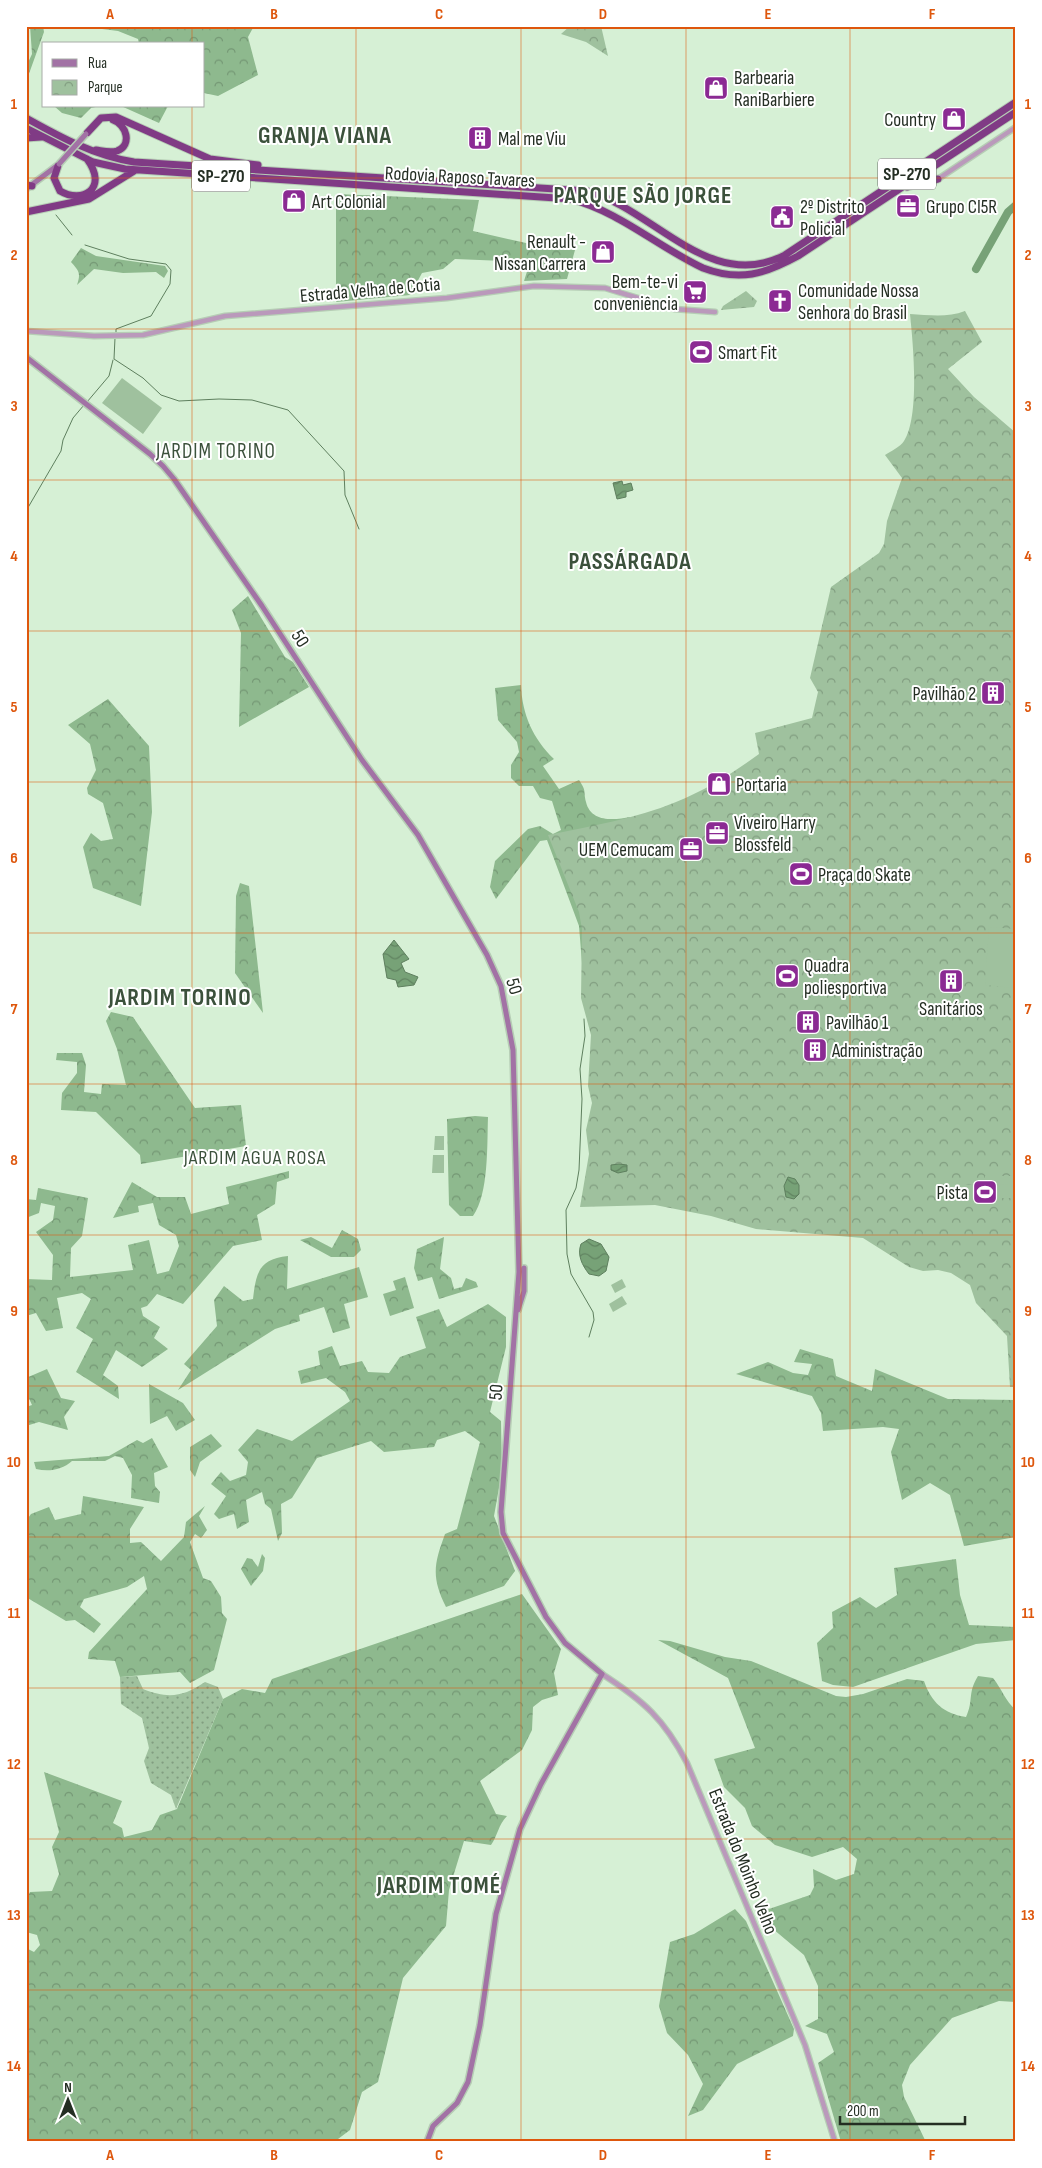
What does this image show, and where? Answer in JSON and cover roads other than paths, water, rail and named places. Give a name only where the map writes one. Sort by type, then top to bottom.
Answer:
[{"type":"highway","name":"Rodovia Raposo Tavares","points":[[26,118],[87,149],[105,156],[134,162],[285,170],[587,191],[605,197],[714,261],[728,265],[752,266],[785,255],[1016,102]]},
{"type":"highway","name":"Rodovia Raposo Tavares","points":[[26,128],[87,159],[107,166],[134,170],[571,199],[595,207],[623,221],[686,260],[703,268],[716,273],[741,276],[774,269],[798,256],[1016,112]]},
{"type":"highway","points":[[86,133],[101,118],[116,117],[210,159],[270,166],[285,170]]},
{"type":"highway","points":[[86,133],[100,122],[111,119],[122,126],[126,134],[123,146],[116,151],[87,149]]},
{"type":"highway","points":[[26,138],[43,137]]},
{"type":"highway","points":[[58,165],[54,178],[60,191],[70,194],[87,192],[94,188],[97,180],[95,171],[87,159]]},
{"type":"highway","points":[[26,212],[89,199],[134,170]]},
{"type":"highway","points":[[899,189],[938,179]]},
{"type":"main road","points":[[28,187],[58,165],[86,133]]},
{"type":"main road","name":"50","points":[[26,357],[163,466],[211,531],[262,606],[341,730],[418,835],[494,969],[503,995],[513,1050],[518,1257],[517,1313],[501,1512],[503,1533],[546,1617],[557,1633],[565,1643],[602,1674]]},
{"type":"main road","points":[[26,365],[33,362]]},
{"type":"main road","points":[[517,1313],[523,1296],[524,1268]]},
{"type":"main road","points":[[427,2142],[433,2126],[457,2103],[468,2082],[483,2010],[496,1914],[520,1829],[541,1784],[602,1674]]},
{"type":"street","points":[[938,179],[1016,127]]},
{"type":"street","name":"Estrada Velha de Cotia","points":[[26,331],[111,336],[152,334],[225,316],[448,298],[534,286],[605,288],[674,309],[715,312]]},
{"type":"street","name":"Estrada do Moinho Velho","points":[[602,1674],[638,1698],[656,1715],[669,1731],[687,1763],[805,2045],[835,2142]]},
{"type":"water","points":[[622,481],[623,485],[631,483],[633,490],[626,492],[626,497],[617,499],[613,483]]},
{"type":"water","points":[[394,940],[409,959],[401,963],[405,972],[418,977],[414,985],[398,987],[396,980],[387,978],[383,954]]},
{"type":"water","points":[[611,1165],[627,1165],[627,1171],[618,1173],[611,1170]]},
{"type":"water","points":[[788,1177],[795,1179],[799,1185],[799,1194],[794,1199],[786,1197],[784,1186]]},
{"type":"water","points":[[589,1239],[601,1244],[609,1257],[606,1271],[599,1276],[589,1274],[581,1260],[581,1244]]},
{"type":"waterway","points":[[976,269],[1008,212],[1016,205]]},
{"type":"waterway","points":[[56,215],[72,235]]},
{"type":"waterway","points":[[85,245],[129,259],[166,264],[171,270],[170,284],[151,316],[116,329],[116,335]]},
{"type":"waterway","points":[[115,338],[114,359],[143,378],[161,395],[179,401],[252,400],[288,410],[344,471],[345,495],[359,529]]},
{"type":"waterway","points":[[87,402],[109,376],[113,360]]},
{"type":"waterway","points":[[26,511],[61,451],[63,440],[73,418],[84,405]]},
{"type":"waterway","points":[[584,1019],[585,1036],[580,1069],[582,1099],[579,1170],[576,1188],[566,1210],[567,1254],[571,1274],[593,1312],[594,1320],[589,1337]]},
{"type":"place","name":"Barbearia RaniBarbiere","points":[[716,88]]},
{"type":"place","name":"Country","points":[[954,119]]},
{"type":"place","name":"Mal me Viu","points":[[480,138]]},
{"type":"place","name":"Art Colonial","points":[[294,201]]},
{"type":"place","name":"Grupo CI5R","points":[[908,206]]},
{"type":"place","name":"2º Distrito Policial","points":[[782,217]]},
{"type":"place","name":"Renault - Nissan Carrera","points":[[603,252]]},
{"type":"place","name":"Bem-te-vi conveniência","points":[[695,292]]},
{"type":"place","name":"Comunidade Nossa Senhora do Brasil","points":[[780,301]]},
{"type":"place","name":"Smart Fit","points":[[701,352]]},
{"type":"place","name":"Pavilhão 2","points":[[993,693]]},
{"type":"place","name":"Portaria","points":[[719,784]]},
{"type":"place","name":"Viveiro Harry Blossfeld","points":[[717,833]]},
{"type":"place","name":"UEM Cemucam","points":[[691,849]]},
{"type":"place","name":"Praça do Skate","points":[[801,874]]},
{"type":"place","name":"Quadra poliesportiva","points":[[787,976]]},
{"type":"place","name":"Sanitários","points":[[951,981]]},
{"type":"place","name":"Pavilhão 1","points":[[808,1022]]},
{"type":"place","name":"Administração","points":[[815,1050]]},
{"type":"place","name":"Pista","points":[[985,1192]]},
{"type":"district","name":"GRANJA VIANA","points":[[325,135]]},
{"type":"district","name":"PARQUE SÃO JORGE","points":[[643,195]]},
{"type":"district","name":"JARDIM TORINO","points":[[216,451]]},
{"type":"district","name":"PASSÁRGADA","points":[[630,561]]},
{"type":"district","name":"JARDIM TORINO","points":[[180,997]]},
{"type":"district","name":"JARDIM ÁGUA ROSA","points":[[255,1157]]},
{"type":"district","name":"JARDIM TOMÉ","points":[[439,1885]]}]
